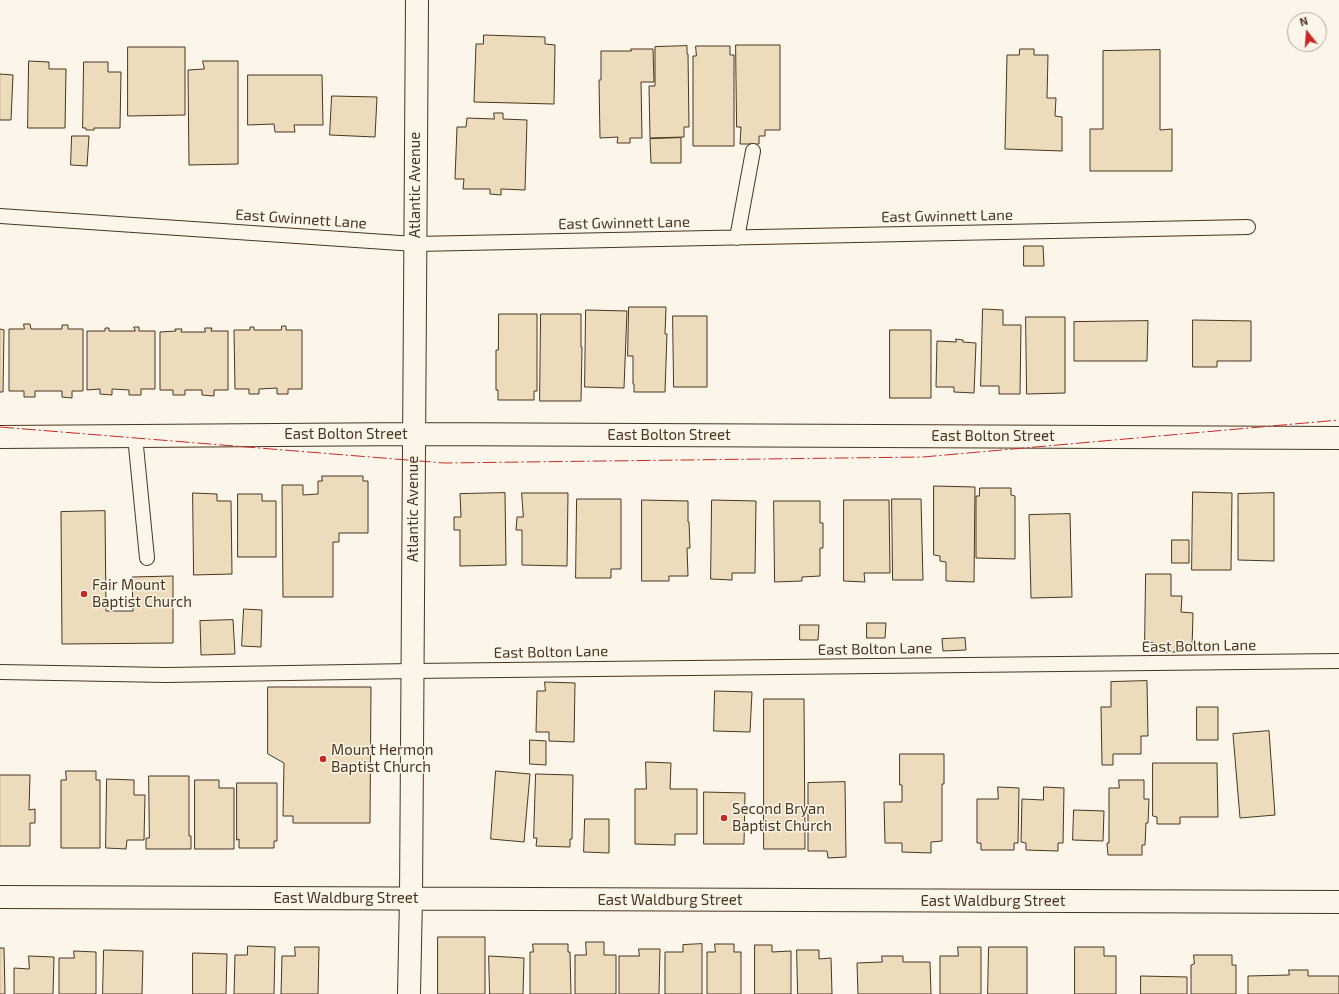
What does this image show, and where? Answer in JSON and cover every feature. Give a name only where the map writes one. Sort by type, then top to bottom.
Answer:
[{"type":"street","name":"Atlantic Avenue","points":[[409,994],[411,898],[417,0]]},
{"type":"street","name":"East Bolton Street","points":[[0,437],[414,434],[1339,438]]},
{"type":"street","name":"East Waldburg Street","points":[[0,897],[1339,902]]},
{"type":"lane","points":[[737,238],[753,151]]},
{"type":"lane","name":"East Gwinnett Lane","points":[[0,216],[415,244],[1248,227]]},
{"type":"lane","points":[[135,436],[147,558]]},
{"type":"lane","name":"East Bolton Lane","points":[[0,672],[166,675],[1339,661]]},
{"type":"building","points":[[484,35],[545,37],[545,44],[555,45],[554,104],[474,102],[476,44],[483,44]]},
{"type":"building","points":[[736,45],[780,45],[780,130],[765,130],[765,136],[759,136],[759,144],[740,144],[741,127],[737,127]]},
{"type":"building","points":[[687,46],[689,127],[684,127],[684,137],[650,138],[649,86],[655,86],[655,47]]},
{"type":"building","points":[[696,46],[730,46],[730,55],[734,55],[734,146],[693,146],[693,56],[696,56]]},
{"type":"building","points":[[128,47],[185,47],[185,115],[128,116]]},
{"type":"building","points":[[631,49],[653,49],[654,82],[641,82],[642,138],[630,138],[630,143],[617,143],[618,137],[600,138],[599,80],[601,80],[601,51],[631,51]]},
{"type":"building","points":[[1020,49],[1034,49],[1034,55],[1048,55],[1047,98],[1056,98],[1055,116],[1062,117],[1062,151],[1005,149],[1007,55],[1019,55]]},
{"type":"building","points":[[1160,50],[1160,130],[1172,129],[1172,171],[1090,171],[1090,129],[1103,129],[1103,51]]},
{"type":"building","points":[[29,61],[49,62],[49,69],[66,69],[65,128],[28,128]]},
{"type":"building","points":[[203,61],[238,61],[238,164],[189,165],[188,70],[204,69]]},
{"type":"building","points":[[84,62],[108,62],[108,72],[121,72],[120,128],[94,128],[94,130],[86,130],[86,128],[83,128]]},
{"type":"building","points":[[0,74],[13,75],[11,120],[0,120]]},
{"type":"building","points":[[248,75],[322,75],[323,125],[294,125],[295,132],[275,132],[274,124],[248,125]]},
{"type":"building","points":[[332,96],[377,97],[375,137],[330,135]]},
{"type":"building","points":[[494,113],[503,113],[503,119],[527,120],[525,190],[501,189],[501,195],[490,194],[490,189],[463,189],[464,179],[455,179],[457,127],[466,127],[467,118],[494,119]]},
{"type":"building","points":[[72,136],[89,136],[87,166],[71,165]]},
{"type":"building","points":[[681,138],[681,163],[651,163],[650,139]]},
{"type":"building","points":[[1024,246],[1043,246],[1044,266],[1024,266]]},
{"type":"building","points":[[629,307],[666,307],[665,334],[667,334],[665,392],[634,392],[633,356],[628,356]]},
{"type":"building","points":[[983,309],[1003,310],[1003,325],[1021,325],[1020,394],[999,394],[999,386],[981,386]]},
{"type":"building","points":[[586,310],[627,311],[624,388],[585,387]]},
{"type":"building","points":[[499,314],[537,314],[537,391],[534,391],[534,400],[498,400],[498,390],[496,390],[496,350],[498,350]]},
{"type":"building","points":[[541,314],[581,314],[581,401],[540,401]]},
{"type":"building","points":[[673,316],[707,316],[707,387],[674,387]]},
{"type":"building","points":[[1026,317],[1065,317],[1065,393],[1027,394]]},
{"type":"building","points":[[1193,320],[1251,321],[1251,361],[1217,361],[1217,367],[1193,367]]},
{"type":"building","points":[[1148,321],[1147,361],[1074,361],[1074,322]]},
{"type":"building","points":[[24,324],[30,324],[31,329],[62,329],[62,325],[68,325],[68,329],[83,329],[83,391],[72,391],[72,398],[62,397],[62,391],[35,391],[35,397],[24,397],[24,391],[9,391],[9,329],[24,329]]},
{"type":"building","points":[[282,326],[286,326],[286,330],[302,330],[302,389],[288,389],[288,394],[277,394],[277,388],[259,389],[259,394],[249,394],[249,389],[235,389],[234,330],[250,330],[250,327],[254,327],[254,330],[281,330]]},
{"type":"building","points":[[134,327],[139,327],[139,331],[155,331],[155,389],[141,389],[141,395],[129,395],[129,390],[112,389],[112,395],[100,394],[100,389],[87,390],[87,331],[105,331],[105,328],[109,328],[109,331],[135,331]]},
{"type":"building","points":[[205,328],[212,328],[211,331],[228,331],[228,390],[214,390],[214,396],[202,395],[202,390],[185,390],[185,395],[173,395],[173,390],[160,390],[160,332],[182,329],[181,332],[205,332]]},
{"type":"building","points":[[0,329],[4,330],[3,392],[0,392]]},
{"type":"building","points":[[890,330],[931,330],[931,398],[890,398]]},
{"type":"building","points":[[956,339],[963,340],[963,342],[976,343],[974,393],[954,392],[954,387],[936,387],[937,341],[956,342]]},
{"type":"building","points":[[322,476],[363,476],[363,481],[368,481],[368,533],[339,533],[339,542],[333,542],[333,597],[283,597],[282,485],[303,485],[303,495],[318,494],[318,481],[322,481]]},
{"type":"building","points":[[934,486],[975,487],[974,582],[946,581],[946,562],[940,561],[940,556],[934,555]]},
{"type":"building","points":[[980,488],[1011,488],[1011,495],[1015,496],[1015,559],[976,558],[976,496],[979,496]]},
{"type":"building","points":[[1193,492],[1232,493],[1231,570],[1192,570]]},
{"type":"building","points":[[193,493],[217,494],[217,501],[231,501],[232,574],[194,575]]},
{"type":"building","points":[[505,493],[506,565],[460,566],[460,530],[454,530],[454,517],[461,517],[460,494]]},
{"type":"building","points":[[522,493],[568,493],[567,566],[522,565],[522,530],[516,530],[517,517],[523,517]]},
{"type":"building","points":[[1274,493],[1274,561],[1238,560],[1238,494]]},
{"type":"building","points":[[238,494],[262,494],[262,501],[276,501],[276,557],[238,557]]},
{"type":"building","points":[[577,499],[621,499],[621,569],[611,569],[611,578],[576,578]]},
{"type":"building","points":[[892,499],[921,499],[923,580],[893,580]]},
{"type":"building","points":[[642,500],[688,501],[690,548],[687,548],[688,576],[669,576],[669,581],[642,581]]},
{"type":"building","points":[[712,500],[756,501],[755,573],[732,573],[732,580],[711,579]]},
{"type":"building","points":[[844,500],[889,500],[890,573],[864,573],[865,582],[844,581]]},
{"type":"building","points":[[774,501],[820,501],[820,523],[823,523],[823,548],[820,548],[820,576],[802,577],[802,581],[775,582]]},
{"type":"building","name":"Fair Mount Baptist Church","points":[[105,511],[106,611],[133,611],[132,577],[173,576],[173,643],[62,644],[61,512]]},
{"type":"building","points":[[1070,514],[1072,597],[1031,598],[1029,515]]},
{"type":"building","points":[[1172,540],[1189,540],[1189,563],[1172,563]]},
{"type":"building","points":[[1146,574],[1171,574],[1171,596],[1182,596],[1181,612],[1193,613],[1192,649],[1179,649],[1178,652],[1154,652],[1154,643],[1145,642]]},
{"type":"building","points":[[244,609],[262,610],[261,647],[242,646]]},
{"type":"building","points":[[233,620],[235,654],[201,655],[200,621]]},
{"type":"building","points":[[867,623],[886,623],[885,638],[867,638]]},
{"type":"building","points":[[800,625],[819,625],[818,640],[800,640]]},
{"type":"building","points":[[965,638],[966,650],[943,651],[942,639]]},
{"type":"building","points":[[1147,681],[1148,736],[1141,736],[1141,754],[1113,754],[1113,765],[1102,765],[1101,707],[1111,707],[1111,682]]},
{"type":"building","points":[[545,682],[575,683],[574,742],[549,741],[549,732],[536,732],[537,691],[545,691]]},
{"type":"building","name":"Mount Hermon Baptist Church","points":[[268,687],[371,687],[370,823],[293,823],[293,816],[283,816],[284,763],[268,754]]},
{"type":"building","points":[[715,691],[752,692],[750,732],[714,731]]},
{"type":"building","points":[[764,699],[804,699],[805,849],[764,849]]},
{"type":"building","points":[[1197,707],[1218,707],[1218,740],[1197,740]]},
{"type":"building","points":[[1269,731],[1275,815],[1240,818],[1233,734]]},
{"type":"building","points":[[530,740],[546,741],[546,765],[530,764]]},
{"type":"building","points":[[900,754],[944,754],[944,784],[942,784],[942,841],[931,842],[931,853],[902,852],[902,843],[885,843],[884,802],[902,802],[902,785],[900,785]]},
{"type":"building","points":[[646,762],[671,763],[670,789],[697,789],[697,834],[675,834],[675,845],[635,844],[635,789],[646,789]]},
{"type":"building","points":[[1153,763],[1217,763],[1218,817],[1180,817],[1180,824],[1157,824],[1157,817],[1153,816]]},
{"type":"building","points":[[66,771],[96,771],[96,780],[100,780],[100,848],[61,848],[61,780],[66,780]]},
{"type":"building","points":[[496,771],[530,774],[524,842],[491,839]]},
{"type":"building","points":[[536,774],[573,775],[572,839],[570,839],[570,847],[536,846],[537,838],[534,838]]},
{"type":"building","points":[[0,775],[30,775],[29,810],[35,809],[35,823],[30,823],[30,846],[0,846]]},
{"type":"building","points":[[149,776],[189,776],[189,836],[191,836],[191,849],[146,849],[146,838],[149,838]]},
{"type":"building","points":[[107,779],[134,780],[134,795],[145,795],[144,840],[127,840],[126,849],[106,848]]},
{"type":"building","points":[[195,780],[219,780],[219,788],[234,788],[234,849],[195,849]]},
{"type":"building","points":[[1119,780],[1144,780],[1144,799],[1149,799],[1148,823],[1146,823],[1145,845],[1142,845],[1142,855],[1108,855],[1109,788],[1119,788]]},
{"type":"building","points":[[845,782],[846,857],[828,858],[827,851],[808,851],[808,783]]},
{"type":"building","points":[[237,783],[277,783],[277,841],[274,841],[274,848],[239,848],[239,839],[237,840]]},
{"type":"building","points":[[998,787],[1019,788],[1018,843],[1014,843],[1014,850],[981,850],[981,843],[977,843],[977,799],[998,799]]},
{"type":"building","points":[[1044,787],[1064,788],[1063,843],[1058,843],[1058,851],[1026,850],[1026,843],[1021,842],[1022,799],[1043,800]]},
{"type":"building","name":"Second Bryan Baptist Church","points":[[704,792],[745,793],[744,844],[704,844]]},
{"type":"building","points":[[1074,810],[1104,811],[1103,841],[1073,840]]},
{"type":"building","points":[[585,819],[609,819],[609,853],[584,852]]},
{"type":"building","points":[[438,937],[485,937],[485,994],[438,994]]},
{"type":"building","points":[[586,942],[604,942],[604,955],[616,955],[616,994],[575,994],[575,955],[586,955]]},
{"type":"building","points":[[533,944],[568,944],[568,952],[570,952],[571,994],[530,994],[530,952],[533,952]]},
{"type":"building","points":[[702,944],[702,994],[665,994],[665,952],[683,952],[683,945]]},
{"type":"building","points":[[715,944],[734,944],[734,952],[741,952],[741,994],[707,994],[707,952],[715,952]]},
{"type":"building","points":[[755,945],[772,945],[772,952],[791,951],[791,994],[755,994]]},
{"type":"building","points":[[248,946],[275,947],[274,994],[234,994],[235,955],[247,955]]},
{"type":"building","points":[[295,947],[319,947],[318,994],[281,994],[282,956],[295,956]]},
{"type":"building","points":[[958,947],[981,947],[981,994],[940,994],[940,956],[958,956]]},
{"type":"building","points":[[989,947],[1027,947],[1027,994],[988,994]]},
{"type":"building","points":[[1075,947],[1104,947],[1104,956],[1116,956],[1116,994],[1075,994]]},
{"type":"building","points":[[0,948],[4,948],[5,994],[0,994]]},
{"type":"building","points":[[639,949],[660,949],[659,994],[619,994],[619,956],[639,956]]},
{"type":"building","points":[[104,950],[143,951],[142,994],[103,994]]},
{"type":"building","points":[[797,950],[819,950],[819,959],[831,958],[832,994],[798,994]]},
{"type":"building","points":[[74,951],[96,952],[96,994],[59,994],[59,958],[74,958]]},
{"type":"building","points":[[193,953],[227,954],[226,994],[193,994]]},
{"type":"building","points":[[1194,955],[1232,955],[1232,965],[1236,965],[1236,994],[1191,994],[1191,965],[1194,964]]},
{"type":"building","points":[[29,956],[54,957],[53,994],[14,994],[14,968],[29,969]]},
{"type":"building","points":[[489,956],[524,958],[523,994],[490,994]]},
{"type":"building","points":[[882,956],[903,956],[903,962],[930,962],[931,994],[858,994],[857,963],[882,962]]},
{"type":"building","points":[[1289,970],[1308,970],[1308,976],[1339,976],[1339,994],[1248,994],[1248,976],[1289,975]]},
{"type":"building","points":[[1141,976],[1187,977],[1187,994],[1141,994]]},
{"type":"power","points":[[0,427],[444,463],[923,457],[1339,420]]},
{"type":"place","name":"Fair Mount Baptist Church","points":[[84,594]]},
{"type":"place","name":"Mount Hermon Baptist Church","points":[[323,759]]},
{"type":"place","name":"Second Bryan Baptist Church","points":[[724,818]]}]
